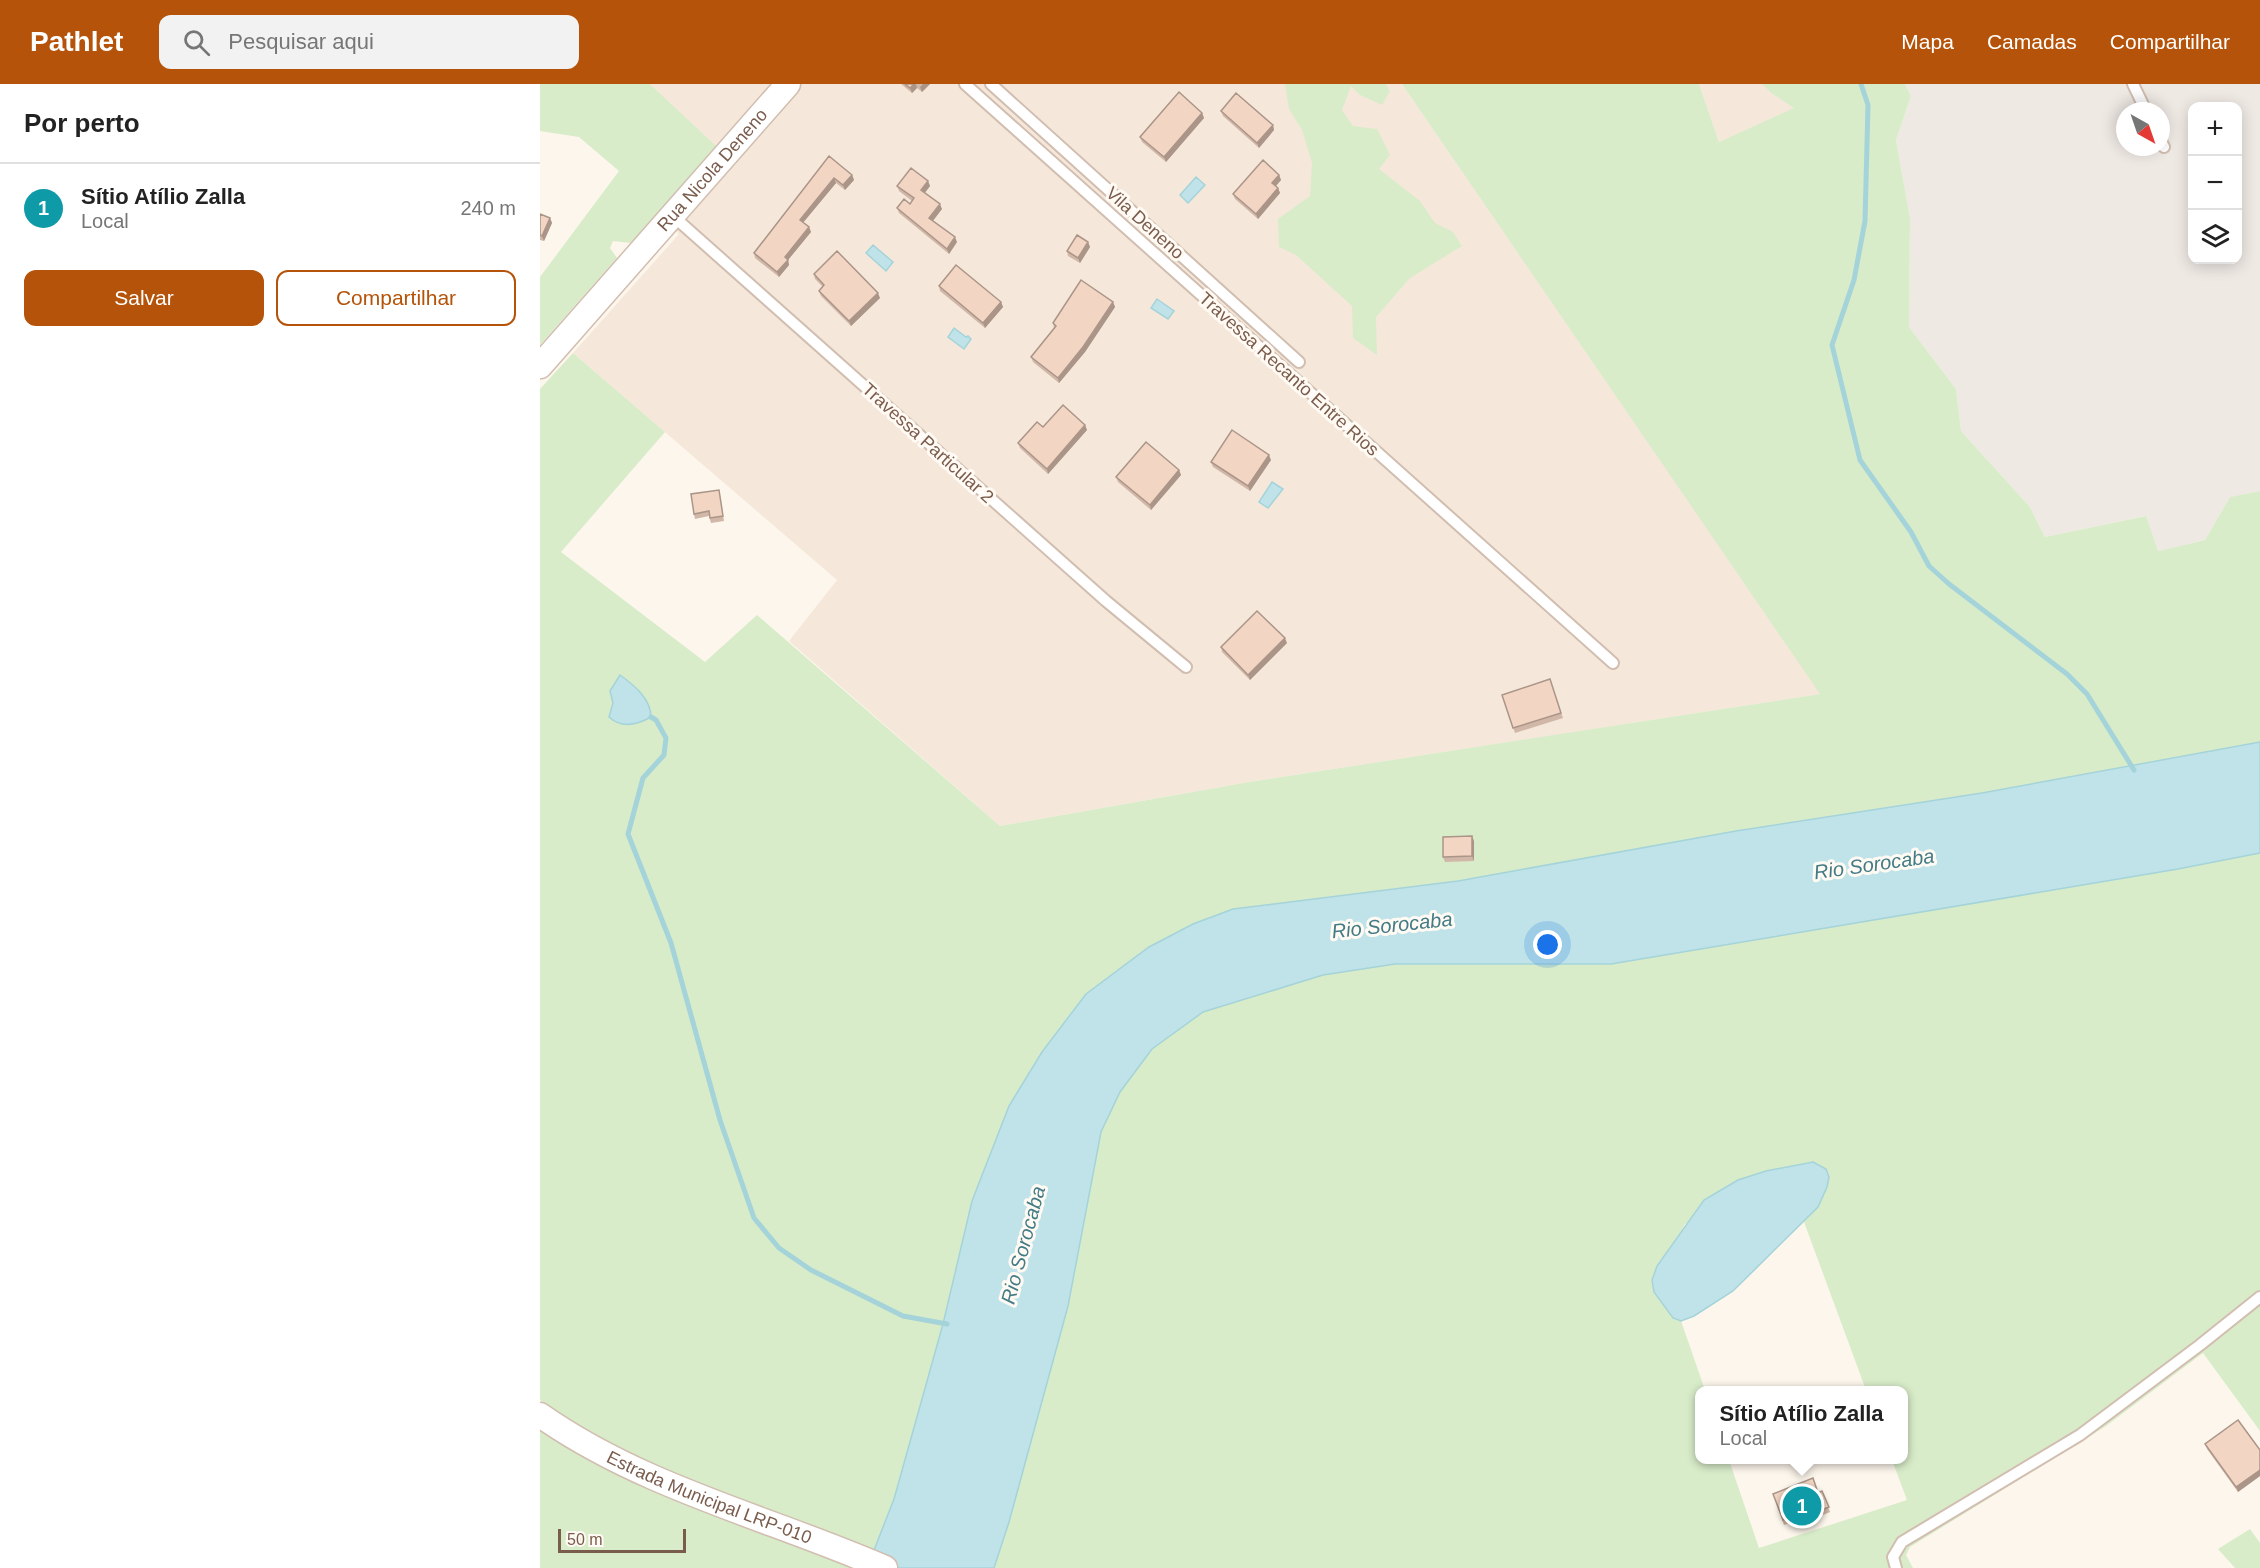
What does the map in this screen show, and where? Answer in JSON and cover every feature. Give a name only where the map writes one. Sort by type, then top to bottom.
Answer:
[{"type":"street","name":"Rua Nicola Deneno","points":[[540,366],[788,84]]},
{"type":"street","name":"Estrada Municipal LRP-010","points":[[540,1415],[576,1439],[658,1481],[885,1568]]},
{"type":"lane","name":"Travessa Recanto Entre Rios","points":[[965,84],[1613,663]]},
{"type":"lane","name":"Vila Deneno","points":[[991,84],[1299,362]]},
{"type":"lane","points":[[2133,84],[2142,102]]},
{"type":"lane","name":"Travessa Particular 2","points":[[673,216],[1106,601],[1186,667]]},
{"type":"lane","points":[[1896,1568],[1893,1557],[1902,1542],[2080,1435],[2260,1297]]},
{"type":"shaded area","points":[[650,84],[1402,84],[1821,694],[1249,782],[1000,826],[789,641],[837,580],[573,353],[679,234],[657,214],[716,147]]},
{"type":"shaded area","points":[[1699,84],[1762,84],[1771,93],[1795,108],[1719,142]]},
{"type":"shaded area","points":[[1905,84],[2260,84],[2260,491],[2230,497],[2205,540],[2158,551],[2145,516],[2045,537],[2030,507],[1961,431],[1956,389],[1909,327],[1910,218],[1896,140],[1911,96]]},
{"type":"green space","points":[[540,84],[650,84],[717,147],[631,243],[613,241],[610,248],[617,258],[540,345],[540,277],[619,171],[579,137],[540,131]]},
{"type":"green space","points":[[1285,84],[1386,84],[1390,91],[1382,105],[1360,95],[1351,86],[1342,110],[1353,126],[1377,129],[1390,155],[1379,169],[1420,201],[1435,223],[1453,232],[1462,246],[1410,278],[1376,317],[1377,355],[1353,338],[1352,306],[1296,255],[1279,247],[1278,219],[1310,196],[1312,163],[1302,130],[1289,109]]},
{"type":"green space","points":[[1402,84],[1699,84],[1719,142],[1794,108],[1762,84],[1905,84],[1911,96],[1896,140],[1910,218],[1909,327],[1956,389],[1961,431],[2030,507],[2045,537],[2146,516],[2158,551],[2205,540],[2230,497],[2260,491],[2260,742],[1982,793],[1736,831],[1458,881],[1233,909],[1193,924],[1149,947],[972,1201],[943,1324],[894,1499],[867,1568],[540,1568],[540,1429],[549,1414],[540,1399],[540,389],[573,353],[665,432],[561,552],[705,662],[757,615],[1000,826],[1249,782],[1820,694]]},
{"type":"green space","points":[[2260,853],[2260,1431],[2203,1353],[2106,1426],[1910,1547],[1906,1555],[1913,1568],[994,1568],[1009,1522],[1068,1306],[1101,1132],[1120,1092],[1152,1048],[1203,1011],[1323,975],[1395,964],[1611,964],[2178,869]],"holes":[[[1829,1177],[1826,1190],[1804,1222],[1865,1386],[1908,1386],[1908,1464],[1894,1464],[1907,1500],[1759,1548],[1730,1464],[1695,1464],[1695,1386],[1704,1386],[1681,1321],[1673,1318],[1655,1292],[1657,1266],[1676,1242],[1685,1224]]]},
{"type":"green space","points":[[2250,1529],[2260,1543],[2260,1568],[2235,1568],[2218,1549]]},
{"type":"water","points":[[1196,177],[1205,185],[1188,203],[1180,195]]},
{"type":"water","points":[[873,245],[893,262],[886,271],[866,253]]},
{"type":"water","points":[[1157,299],[1174,311],[1168,319],[1151,308]]},
{"type":"water","points":[[954,328],[971,339],[964,349],[948,337]]},
{"type":"water","points":[[1272,482],[1283,489],[1268,508],[1259,502]]},
{"type":"water","points":[[620,675],[645,698],[651,717],[640,722],[624,724],[609,717],[613,703],[610,691]]},
{"type":"water","name":"Rio Sorocaba","points":[[2260,742],[2260,853],[2178,869],[1611,964],[1395,964],[1323,975],[1203,1012],[1152,1049],[1120,1092],[1101,1132],[1068,1306],[1009,1522],[994,1568],[867,1568],[894,1499],[943,1324],[972,1201],[1009,1106],[1042,1052],[1086,994],[1149,947],[1193,924],[1233,909],[1458,881],[1736,831],[1982,793]]},
{"type":"water","points":[[1813,1162],[1826,1169],[1829,1177],[1818,1207],[1733,1291],[1694,1316],[1681,1321],[1673,1318],[1654,1292],[1652,1280],[1657,1266],[1704,1200],[1738,1180],[1766,1171]]},
{"type":"building","points":[[1179,92],[1202,113],[1164,157],[1140,137]]},
{"type":"building","points":[[1236,93],[1273,125],[1257,143],[1221,111]]},
{"type":"building","points":[[829,156],[852,175],[843,185],[834,178],[800,220],[809,227],[785,257],[788,260],[777,272],[754,253]]},
{"type":"building","points":[[1263,160],[1279,175],[1272,183],[1278,188],[1256,214],[1233,194]]},
{"type":"building","points":[[911,168],[928,181],[921,190],[940,204],[929,218],[955,237],[947,249],[897,208],[904,199],[910,204],[914,198],[897,186]]},
{"type":"building","points":[[540,214],[550,218],[542,236],[540,235]]},
{"type":"building","points":[[1077,235],[1088,242],[1078,258],[1067,251]]},
{"type":"building","points":[[837,251],[878,293],[849,321],[819,291],[824,285],[814,274]]},
{"type":"building","points":[[956,265],[1001,302],[983,323],[939,286]]},
{"type":"building","points":[[1081,280],[1113,302],[1083,347],[1058,378],[1031,357],[1056,326],[1053,323]]},
{"type":"building","points":[[1063,405],[1085,425],[1047,469],[1018,443],[1037,422],[1043,427]]},
{"type":"building","points":[[1232,430],[1269,455],[1248,486],[1211,462]]},
{"type":"building","points":[[1146,442],[1179,470],[1150,505],[1116,477]]},
{"type":"building","points":[[719,490],[723,516],[710,518],[709,511],[694,514],[691,494]]},
{"type":"building","points":[[1257,611],[1285,638],[1248,675],[1221,647]]},
{"type":"building","points":[[1550,679],[1561,713],[1513,728],[1502,695]]},
{"type":"building","points":[[1472,836],[1472,856],[1443,857],[1443,837]]},
{"type":"building","points":[[2238,1420],[2260,1450],[2260,1470],[2236,1487],[2205,1444]]},
{"type":"building","points":[[1813,1478],[1818,1493],[1822,1491],[1829,1507],[1807,1516],[1805,1511],[1783,1520],[1773,1494]]},
{"type":"waterway","points":[[1861,84],[1868,105],[1865,221],[1854,280],[1832,345],[1860,460],[1911,532],[1929,566],[1949,584],[2067,674],[2087,694],[2134,770]]},
{"type":"waterway","points":[[651,717],[656,720],[666,738],[664,755],[643,778],[628,834],[671,943],[720,1120],[754,1218],[779,1248],[811,1270],[903,1316],[947,1324]]},
{"type":"place","name":"Sítio Atílio Zalla","points":[[1802,1506]]}]
